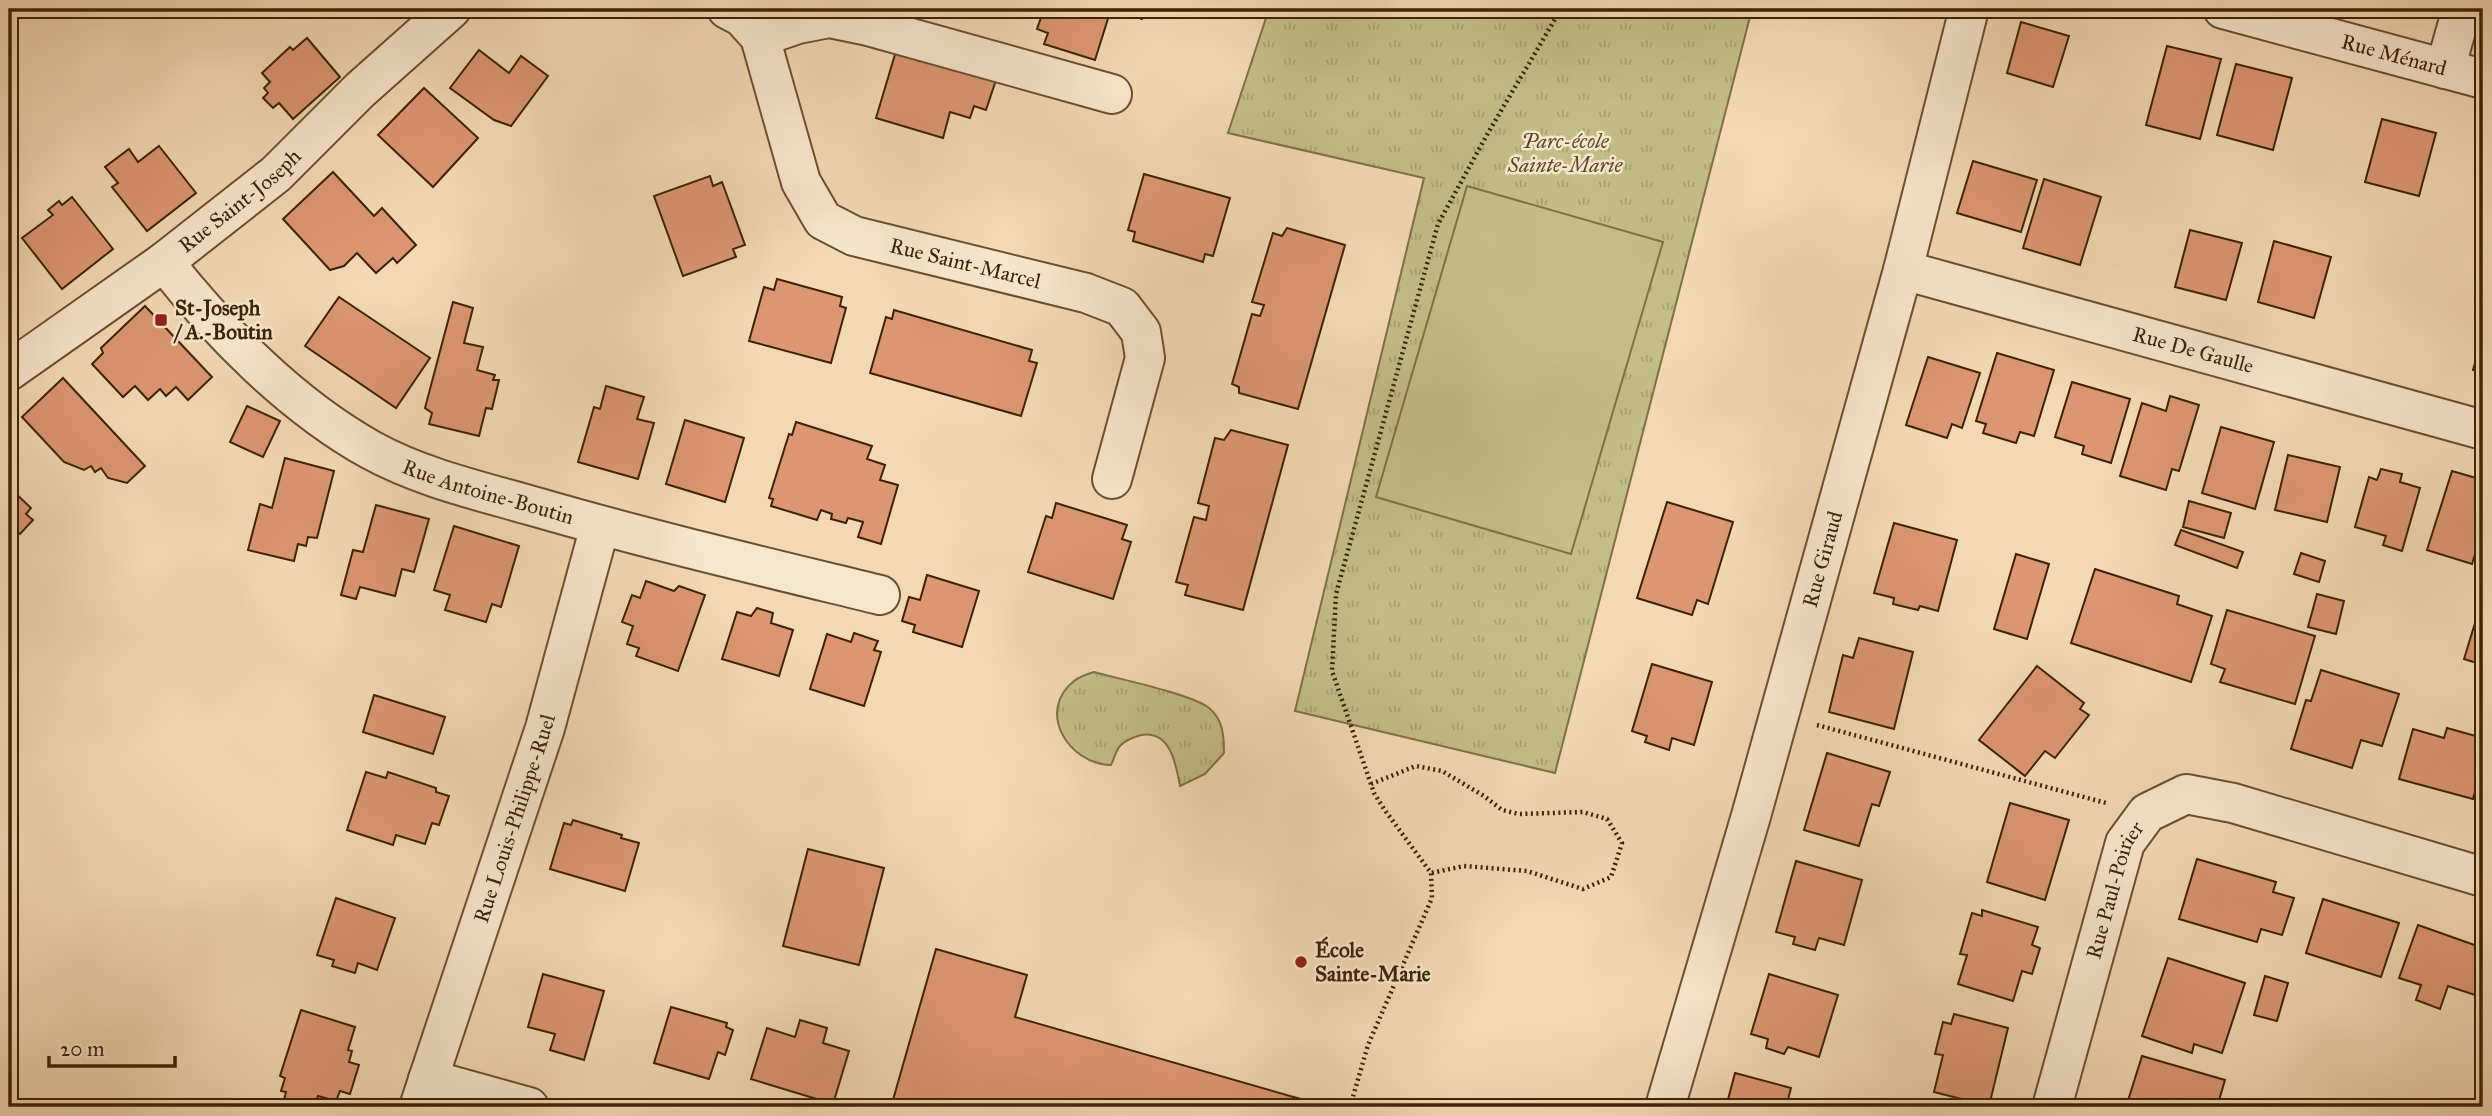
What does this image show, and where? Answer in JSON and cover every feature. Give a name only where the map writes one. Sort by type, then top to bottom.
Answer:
[{"type":"street","name":"Rue Saint-Joseph","points":[[9,371],[164,262],[276,174],[360,90],[452,9]]},
{"type":"street","points":[[727,9],[742,17],[760,37],[798,24],[829,18],[867,26],[1112,94]]},
{"type":"street","name":"Rue Giraud","points":[[1665,1107],[1779,715],[1903,270],[1969,9]]},
{"type":"street","name":"Rue Ménard","points":[[2223,9],[2483,79]]},
{"type":"street","points":[[2445,69],[2462,9]]},
{"type":"street","name":"Rue Saint-Marcel","points":[[760,37],[801,182],[823,220],[854,236],[1086,293],[1122,307],[1141,332],[1145,358],[1112,479]]},
{"type":"street","name":"Rue Antoine-Boutin","points":[[164,262],[200,308],[256,364],[326,421],[370,450],[421,474],[600,526],[880,595]]},
{"type":"street","name":"Rue De Gaulle","points":[[1903,270],[2483,430]]},
{"type":"street","name":"Rue Louis-Philippe-Ruel","points":[[424,1093],[545,728],[600,526]]},
{"type":"street","name":"Rue Paul-Poirier","points":[[2052,1107],[2125,843],[2147,813],[2186,794],[2221,801],[2483,877]]},
{"type":"street","points":[[424,1093],[529,1107]]},
{"type":"path","points":[[1350,1107],[1368,1045],[1432,898],[1431,873],[1384,809],[1371,784],[1332,671],[1336,594],[1438,224],[1560,9]]},
{"type":"path","points":[[1779,715],[2147,813]]},
{"type":"path","points":[[1371,784],[1416,766],[1443,771],[1502,810],[1519,814],[1583,812],[1607,819],[1622,843],[1611,877],[1583,889],[1527,871],[1464,866],[1431,873]]},
{"type":"green space","name":"Parc-école Sainte-Marie","points":[[1269,9],[1752,9],[1555,773],[1295,711],[1424,178],[1228,133]]},
{"type":"green space","points":[[1467,186],[1663,242],[1571,554],[1376,497]]},
{"type":"green space","points":[[1094,672],[1171,692],[1209,708],[1220,723],[1224,753],[1205,774],[1180,786],[1170,751],[1165,743],[1151,735],[1141,735],[1123,743],[1111,765],[1082,756],[1070,746],[1062,734],[1058,707],[1063,693],[1074,681]]},
{"type":"building","points":[[1044,9],[1111,9],[1095,60],[1044,44],[1048,33],[1037,29]]},
{"type":"building","points":[[1112,9],[1145,9],[1142,19]]},
{"type":"building","points":[[2021,22],[2069,36],[2053,87],[2007,73]]},
{"type":"building","points":[[307,38],[340,77],[293,119],[279,103],[273,108],[263,98],[268,93],[264,88],[270,82],[262,73],[290,47],[293,50]]},
{"type":"building","points":[[2167,46],[2221,59],[2200,139],[2146,125]]},
{"type":"building","points":[[479,50],[509,73],[521,56],[548,76],[511,126],[494,120],[450,88]]},
{"type":"building","points":[[896,51],[996,80],[986,110],[974,106],[970,118],[950,112],[943,138],[876,118]]},
{"type":"building","points":[[2236,64],[2292,78],[2273,150],[2217,135]]},
{"type":"building","points":[[424,88],[478,138],[433,187],[378,135]]},
{"type":"building","points":[[2382,119],[2436,133],[2419,196],[2365,182]]},
{"type":"building","points":[[159,146],[196,193],[147,231],[112,187],[118,183],[105,167],[129,149],[138,162]]},
{"type":"building","points":[[1973,161],[2037,180],[2021,232],[1957,213]]},
{"type":"building","points":[[333,172],[374,216],[382,208],[416,245],[397,263],[393,258],[376,273],[357,253],[344,266],[330,270],[283,219]]},
{"type":"building","points":[[1144,174],[1230,198],[1213,256],[1205,254],[1203,262],[1133,241],[1135,232],[1128,230]]},
{"type":"building","points":[[710,176],[713,186],[722,182],[745,245],[733,249],[736,257],[683,276],[654,196]]},
{"type":"building","points":[[2044,179],[2101,197],[2080,265],[2023,248]]},
{"type":"building","points":[[72,197],[113,249],[62,289],[22,238],[53,215],[48,210],[59,201],[62,205]]},
{"type":"building","points":[[1287,228],[1345,245],[1298,409],[1239,393],[1239,387],[1232,384],[1252,314],[1260,316],[1264,305],[1252,302],[1273,233],[1282,236]]},
{"type":"building","points":[[2190,230],[2242,243],[2226,300],[2175,287]]},
{"type":"building","points":[[2274,241],[2331,257],[2314,318],[2258,302]]},
{"type":"building","points":[[777,279],[842,297],[840,306],[846,308],[831,363],[749,341],[764,287],[774,290]]},
{"type":"building","points":[[339,297],[430,358],[396,408],[305,346]]},
{"type":"building","points":[[453,302],[473,308],[464,343],[483,347],[477,370],[495,375],[493,380],[499,380],[492,409],[486,408],[479,436],[429,424],[432,413],[425,408]]},
{"type":"building","points":[[145,306],[212,377],[188,400],[176,387],[166,396],[160,389],[148,400],[135,386],[123,397],[92,364],[103,353],[101,348]]},
{"type":"building","points":[[894,310],[1032,350],[1029,361],[1037,363],[1021,416],[870,373],[886,317],[892,319]]},
{"type":"building","points":[[2483,335],[2483,372],[2473,370]]},
{"type":"building","points":[[1997,353],[2054,370],[2034,436],[2020,432],[2016,443],[1983,433],[1986,424],[1976,421]]},
{"type":"building","points":[[1928,357],[1980,373],[1962,428],[1952,424],[1947,438],[1906,425]]},
{"type":"building","points":[[63,378],[145,466],[127,483],[108,478],[101,468],[95,472],[91,466],[84,470],[64,462],[22,417]]},
{"type":"building","points":[[2072,382],[2130,399],[2111,463],[2082,454],[2084,446],[2055,437]]},
{"type":"building","points":[[606,386],[644,397],[637,419],[654,423],[638,479],[578,462],[594,407],[600,409]]},
{"type":"building","points":[[2170,396],[2199,405],[2179,471],[2172,469],[2166,490],[2120,476],[2142,403],[2166,411]]},
{"type":"building","points":[[247,406],[280,421],[263,457],[230,442]]},
{"type":"building","points":[[685,420],[744,438],[725,502],[666,484]]},
{"type":"building","points":[[796,422],[872,446],[867,459],[885,465],[880,480],[898,485],[881,544],[858,537],[863,522],[848,518],[846,523],[831,519],[832,514],[821,510],[817,520],[771,506],[773,499],[769,498],[789,434],[792,435]]},
{"type":"building","points":[[2221,427],[2274,442],[2255,509],[2202,493]]},
{"type":"building","points":[[1231,430],[1288,445],[1243,610],[1185,595],[1188,585],[1176,582],[1194,517],[1206,520],[1209,506],[1198,503],[1215,438],[1224,440]]},
{"type":"building","points":[[2288,455],[2340,467],[2327,522],[2275,510]]},
{"type":"building","points":[[285,458],[334,471],[317,538],[308,537],[306,546],[298,544],[294,561],[248,550],[260,504],[272,508]]},
{"type":"building","points":[[2381,469],[2402,474],[2400,482],[2420,488],[2402,551],[2383,545],[2386,536],[2355,527],[2369,477],[2377,480]]},
{"type":"building","points":[[2452,471],[2483,480],[2483,528],[2472,564],[2427,550]]},
{"type":"building","points":[[9,487],[31,508],[26,514],[33,520],[20,534],[9,525]]},
{"type":"building","points":[[2189,501],[2231,513],[2224,538],[2183,527]]},
{"type":"building","points":[[1667,502],[1733,522],[1708,604],[1697,600],[1692,615],[1637,598]]},
{"type":"building","points":[[1056,503],[1127,525],[1122,539],[1131,542],[1113,599],[1028,572],[1046,516],[1052,518]]},
{"type":"building","points":[[376,505],[429,519],[414,572],[402,569],[395,596],[360,587],[356,599],[341,595],[353,550],[363,552]]},
{"type":"building","points":[[1894,523],[1957,540],[1938,611],[1920,606],[1918,610],[1893,604],[1894,598],[1874,593]]},
{"type":"building","points":[[454,526],[519,546],[501,607],[492,604],[486,622],[445,610],[450,595],[434,590]]},
{"type":"building","points":[[2181,530],[2243,552],[2237,568],[2175,545]]},
{"type":"building","points":[[2301,553],[2325,561],[2319,582],[2294,574]]},
{"type":"building","points":[[2016,554],[2049,564],[2027,639],[1994,629]]},
{"type":"building","points":[[2095,569],[2179,596],[2177,604],[2212,616],[2191,682],[2071,643]]},
{"type":"building","points":[[927,575],[979,591],[962,647],[913,632],[915,625],[902,621],[909,597],[920,600]]},
{"type":"building","points":[[646,581],[674,591],[679,586],[705,595],[678,671],[636,656],[639,648],[627,644],[633,626],[622,622],[632,595],[640,598]]},
{"type":"building","points":[[2317,594],[2344,601],[2336,634],[2308,627]]},
{"type":"building","points":[[757,608],[773,613],[771,623],[793,630],[779,676],[722,659],[737,612],[751,616]]},
{"type":"building","points":[[2227,610],[2315,636],[2295,704],[2220,682],[2225,669],[2211,664]]},
{"type":"building","points":[[2478,613],[2483,615],[2483,665],[2464,659]]},
{"type":"building","points":[[854,633],[878,641],[874,650],[881,652],[864,706],[810,689],[827,634],[851,642]]},
{"type":"building","points":[[1859,638],[1913,652],[1894,729],[1829,712],[1843,655],[1853,658]]},
{"type":"building","points":[[1652,664],[1712,682],[1694,745],[1672,738],[1669,750],[1645,742],[1647,736],[1632,731]]},
{"type":"building","points":[[2037,666],[2084,703],[2080,709],[2089,715],[2055,758],[2045,751],[2025,776],[1979,740]]},
{"type":"building","points":[[2321,670],[2399,694],[2382,746],[2361,740],[2352,768],[2291,749],[2306,700],[2311,701]]},
{"type":"building","points":[[374,695],[445,717],[433,754],[363,732]]},
{"type":"building","points":[[2447,728],[2483,738],[2483,763],[2473,799],[2399,779],[2413,729],[2444,738]]},
{"type":"building","points":[[1827,753],[1890,772],[1879,806],[1872,804],[1859,846],[1804,830]]},
{"type":"building","points":[[366,772],[386,778],[388,772],[436,788],[436,792],[449,796],[439,825],[432,823],[425,844],[396,835],[393,845],[347,830]]},
{"type":"building","points":[[2010,803],[2069,820],[2045,900],[1987,882]]},
{"type":"building","points":[[573,820],[639,843],[625,891],[550,869],[564,823],[571,825]]},
{"type":"building","points":[[808,849],[884,868],[859,965],[783,946]]},
{"type":"building","points":[[2197,859],[2276,882],[2273,892],[2294,898],[2282,935],[2261,929],[2257,942],[2179,919]]},
{"type":"building","points":[[1796,861],[1862,880],[1844,945],[1819,938],[1815,950],[1793,944],[1795,937],[1776,932]]},
{"type":"building","points":[[336,898],[395,918],[377,970],[358,963],[355,973],[332,966],[334,960],[317,955]]},
{"type":"building","points":[[2323,899],[2399,923],[2381,977],[2306,953]]},
{"type":"building","points":[[1982,910],[2038,927],[2032,945],[2040,948],[2032,974],[2022,971],[2013,1001],[1958,984],[1967,955],[1960,954],[1972,913],[1982,916]]},
{"type":"building","points":[[2418,925],[2483,948],[2483,980],[2478,996],[2448,986],[2440,1009],[2416,1000],[2421,985],[2399,978]]},
{"type":"building","points":[[936,949],[1027,975],[1015,1017],[1304,1100],[1302,1107],[891,1107]]},
{"type":"building","points":[[2168,958],[2245,983],[2222,1053],[2194,1044],[2192,1053],[2142,1036]]},
{"type":"building","points":[[543,974],[604,991],[584,1060],[550,1050],[555,1034],[528,1027]]},
{"type":"building","points":[[1769,974],[1838,995],[1819,1057],[1788,1047],[1784,1054],[1766,1048],[1768,1039],[1751,1034]]},
{"type":"building","points":[[2265,976],[2288,983],[2277,1021],[2254,1015]]},
{"type":"building","points":[[671,1007],[727,1023],[726,1027],[733,1030],[725,1055],[718,1052],[709,1079],[654,1063]]},
{"type":"building","points":[[301,1010],[355,1027],[348,1050],[352,1051],[349,1062],[359,1065],[350,1094],[340,1091],[336,1101],[318,1096],[314,1107],[284,1100],[286,1092],[281,1091],[285,1078],[280,1076]]},
{"type":"building","points":[[1954,1014],[2008,1028],[1989,1106],[1934,1092],[1943,1055],[1935,1054],[1943,1022],[1951,1024]]},
{"type":"building","points":[[800,1020],[827,1028],[823,1043],[849,1051],[833,1104],[751,1079],[767,1028],[795,1037]]},
{"type":"building","points":[[2142,1056],[2225,1080],[2217,1107],[2126,1107]]},
{"type":"building","points":[[1735,1073],[1791,1088],[1786,1107],[1726,1107]]},
{"type":"place","name":"St-Joseph / A.-Boutin","points":[[161,320]]},
{"type":"place","name":"École Sainte-Marie","points":[[1301,962]]}]
